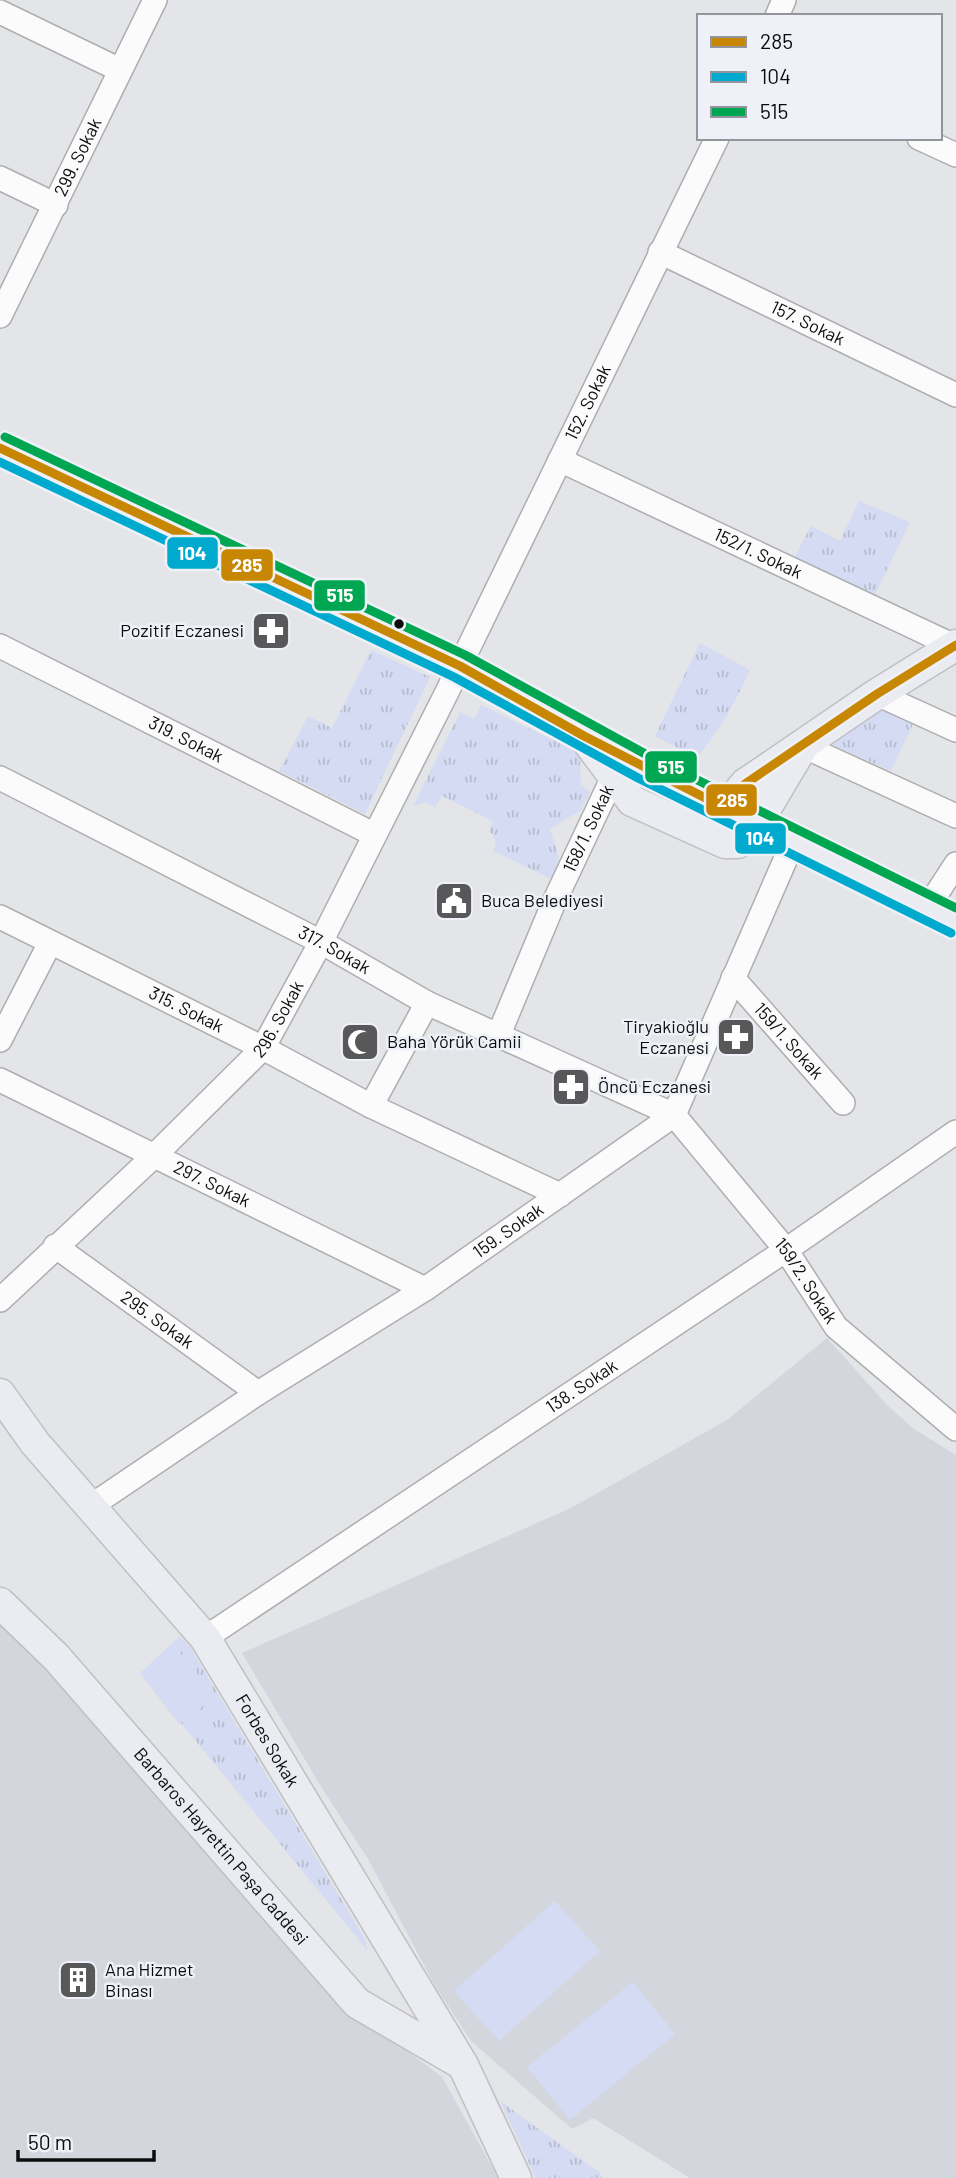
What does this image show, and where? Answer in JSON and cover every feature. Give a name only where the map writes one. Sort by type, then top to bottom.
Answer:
[{"type":"main road","points":[[0,448],[460,666],[584,736],[956,922]]},
{"type":"main road","points":[[725,808],[745,783],[877,694],[956,646]]},
{"type":"main road","points":[[584,736],[632,801],[725,844],[738,843],[750,835],[803,746]]},
{"type":"main road","name":"Forbes Sokak","points":[[0,1394],[35,1443],[205,1638],[463,2065],[516,2178]]},
{"type":"main road","name":"Forbes Sokak","points":[[0,1415],[35,1443]]},
{"type":"main road","name":"Barbaros Hayrettin Paşa Caddesi","points":[[0,1603],[56,1657],[357,2003],[463,2065]]},
{"type":"street","name":"299. Sokak","points":[[0,316],[155,0]]},
{"type":"street","points":[[0,12],[120,69]]},
{"type":"street","name":"152. Sokak","points":[[460,666],[716,140]]},
{"type":"street","points":[[923,140],[956,155]]},
{"type":"street","points":[[0,178],[56,205]]},
{"type":"street","name":"157. Sokak","points":[[660,252],[956,395]]},
{"type":"street","name":"152/1. Sokak","points":[[560,460],[956,646]]},
{"type":"street","name":"319. Sokak","points":[[0,646],[373,834]]},
{"type":"street","name":"296. Sokak","points":[[0,1300],[154,1156],[263,1048],[321,942],[373,834],[460,666]]},
{"type":"street","points":[[877,694],[956,730]]},
{"type":"street","points":[[803,746],[956,816]]},
{"type":"street","name":"158/1. Sokak","points":[[499,1034],[554,902],[613,777]]},
{"type":"street","name":"317. Sokak","points":[[0,778],[321,942],[427,1003],[674,1115]]},
{"type":"street","points":[[674,1115],[793,842]]},
{"type":"street","points":[[928,907],[956,864]]},
{"type":"street","name":"315. Sokak","points":[[1,920],[263,1048],[371,1106],[560,1195]]},
{"type":"street","points":[[0,1040],[50,943]]},
{"type":"street","name":"159/1. Sokak","points":[[733,978],[844,1103]]},
{"type":"street","points":[[371,1106],[427,1003]]},
{"type":"street","name":"297. Sokak","points":[[0,1080],[425,1289]]},
{"type":"street","name":"159. Sokak","points":[[91,1506],[258,1393],[425,1289],[674,1115]]},
{"type":"street","name":"159/2. Sokak","points":[[674,1115],[786,1251],[836,1326],[956,1429]]},
{"type":"street","name":"138. Sokak","points":[[205,1638],[786,1251],[956,1132]]},
{"type":"street","name":"295. Sokak","points":[[55,1246],[258,1393]]},
{"type":"shaded area","points":[[827,1338],[888,1406],[914,1429],[956,1455],[956,2178],[690,2178],[593,2118],[572,2129],[472,2042],[435,1986],[368,1859],[320,1785],[242,1653],[571,1508],[727,1420]]},
{"type":"shaded area","points":[[0,1623],[50,1664],[192,1836],[349,2007],[442,2077],[498,2178],[0,2178]]},
{"type":"green space","points":[[859,501],[910,522],[873,599],[793,560],[811,526],[840,541]]},
{"type":"green space","points":[[700,643],[750,670],[726,716],[696,758],[655,736]]},
{"type":"green space","points":[[371,650],[430,677],[365,814],[279,771],[308,716],[332,728]]},
{"type":"green space","points":[[481,705],[580,753],[581,784],[590,792],[581,810],[550,829],[559,858],[552,879],[493,851],[496,843],[493,834],[489,832],[493,821],[442,796],[435,807],[425,802],[413,806],[460,712],[474,719]]},
{"type":"green space","points":[[882,708],[914,722],[891,771],[828,743]]},
{"type":"green space","points":[[180,1636],[190,1647],[365,1939],[367,1950],[140,1673]]},
{"type":"green space","points":[[176,1648],[215,1697],[179,1724],[140,1673]]},
{"type":"green space","points":[[555,1901],[600,1951],[499,2041],[454,1991]]},
{"type":"green space","points":[[633,1982],[675,2034],[570,2120],[527,2067]]},
{"type":"green space","points":[[500,2101],[600,2173],[602,2178],[536,2178]]},
{"type":"transit line","name":"515","points":[[5,437],[465,655],[649,756],[956,908]]},
{"type":"transit line","name":"285","points":[[0,448],[460,666],[584,736],[725,808],[745,784],[877,694],[956,645]]},
{"type":"transit line","name":"104","points":[[0,462],[454,677],[638,778],[951,933]]},
{"type":"place","name":"Pozitif Eczanesi","points":[[271,631]]},
{"type":"place","name":"Buca Belediyesi","points":[[454,901]]},
{"type":"place","name":"Tiryakioğlu Eczanesi","points":[[736,1037]]},
{"type":"place","name":"Baha Yörük Camii","points":[[360,1042]]},
{"type":"place","name":"Öncü Eczanesi","points":[[571,1087]]},
{"type":"place","name":"Ana Hizmet Binası","points":[[78,1980]]}]
